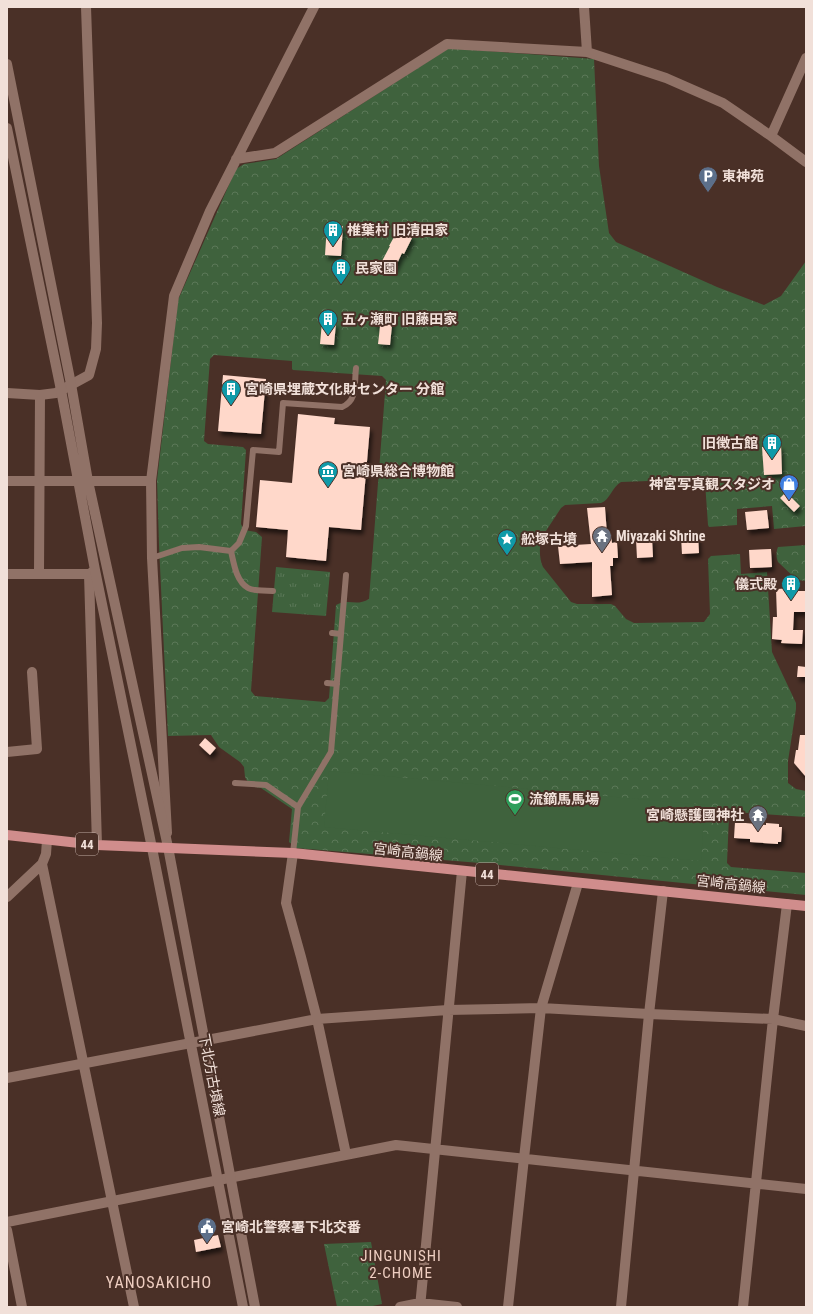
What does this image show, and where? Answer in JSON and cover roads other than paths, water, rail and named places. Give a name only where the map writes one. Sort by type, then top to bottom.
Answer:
[{"type":"main road","name":"宮崎高鍋線","points":[[7,835],[97,845],[293,853],[462,872],[806,906]]},
{"type":"street","points":[[7,393],[40,395],[56,393],[89,375],[96,349],[86,7]]},
{"type":"street","points":[[168,847],[152,558],[151,481],[174,296],[210,211],[314,7]]},
{"type":"street","points":[[584,7],[587,52]]},
{"type":"street","points":[[236,159],[275,152],[447,44],[587,52],[666,78],[723,103],[772,136],[806,162]]},
{"type":"street","points":[[772,136],[806,58]]},
{"type":"street","points":[[7,64],[71,384],[83,481],[92,572],[97,845]]},
{"type":"street","points":[[7,128],[61,390],[168,847]]},
{"type":"street","points":[[39,574],[40,395]]},
{"type":"street","points":[[7,481],[151,481]]},
{"type":"street","points":[[7,574],[92,572]]},
{"type":"street","name":"下北方古墳線","points":[[92,572],[152,848],[243,1307]]},
{"type":"street","points":[[7,752],[37,749],[32,672]]},
{"type":"street","points":[[7,897],[42,864],[46,854],[46,840]]},
{"type":"street","name":"下北方古墳線","points":[[168,847],[255,1307]]},
{"type":"street","points":[[293,853],[286,903],[302,957],[317,1019],[346,1154]]},
{"type":"street","points":[[42,864],[134,1307]]},
{"type":"street","points":[[420,1305],[462,872]]},
{"type":"street","points":[[508,1307],[542,1008],[578,883]]},
{"type":"street","points":[[621,1307],[649,1014],[663,891]]},
{"type":"street","points":[[743,1307],[773,1019],[787,904]]},
{"type":"street","points":[[7,1078],[317,1019],[448,1010],[542,1008],[773,1019],[806,1026]]},
{"type":"street","points":[[7,1222],[396,1145],[806,1189]]},
{"type":"street","points":[[7,1230],[22,1307]]},
{"type":"street","points":[[400,1307],[420,1305],[457,1307]]},
{"type":"lane","points":[[231,551],[239,543],[246,526],[253,450],[279,452],[283,403],[342,407],[349,404],[354,396],[356,368]]},
{"type":"lane","points":[[152,558],[182,548],[199,547],[231,551]]},
{"type":"lane","points":[[231,551],[239,580],[248,589],[273,592]]},
{"type":"lane","points":[[293,853],[298,807],[332,752],[346,576]]},
{"type":"lane","points":[[332,633],[341,634]]},
{"type":"lane","points":[[327,683],[337,684]]},
{"type":"lane","points":[[235,783],[266,785],[298,807]]},
{"type":"place","name":"東神苑","points":[[708,193]]},
{"type":"place","name":"椎葉村 旧清田家","points":[[333,247]]},
{"type":"place","name":"民家園","points":[[341,285]]},
{"type":"place","name":"五ヶ瀬町 旧藤田家","points":[[328,336]]},
{"type":"place","name":"宮崎県埋蔵文化財センター 分館","points":[[231,406]]},
{"type":"place","name":"旧徴古館","points":[[772,460]]},
{"type":"place","name":"宮崎県総合博物館","points":[[328,488]]},
{"type":"place","name":"神宮写真観スタジオ","points":[[789,501]]},
{"type":"place","name":"Miyazaki Shrine","points":[[602,553]]},
{"type":"place","name":"舩塚古墳","points":[[507,556]]},
{"type":"place","name":"儀式殿","points":[[791,601]]},
{"type":"place","name":"流鏑馬馬場","points":[[515,816]]},
{"type":"place","name":"宮崎懸護國神社","points":[[758,832]]},
{"type":"place","name":"宮崎北警察署下北交番","points":[[207,1244]]},
{"type":"district","name":"JINGUNISHI 2-CHOME","points":[[401,1264]]},
{"type":"district","name":"YANOSAKICHO","points":[[159,1282]]}]
